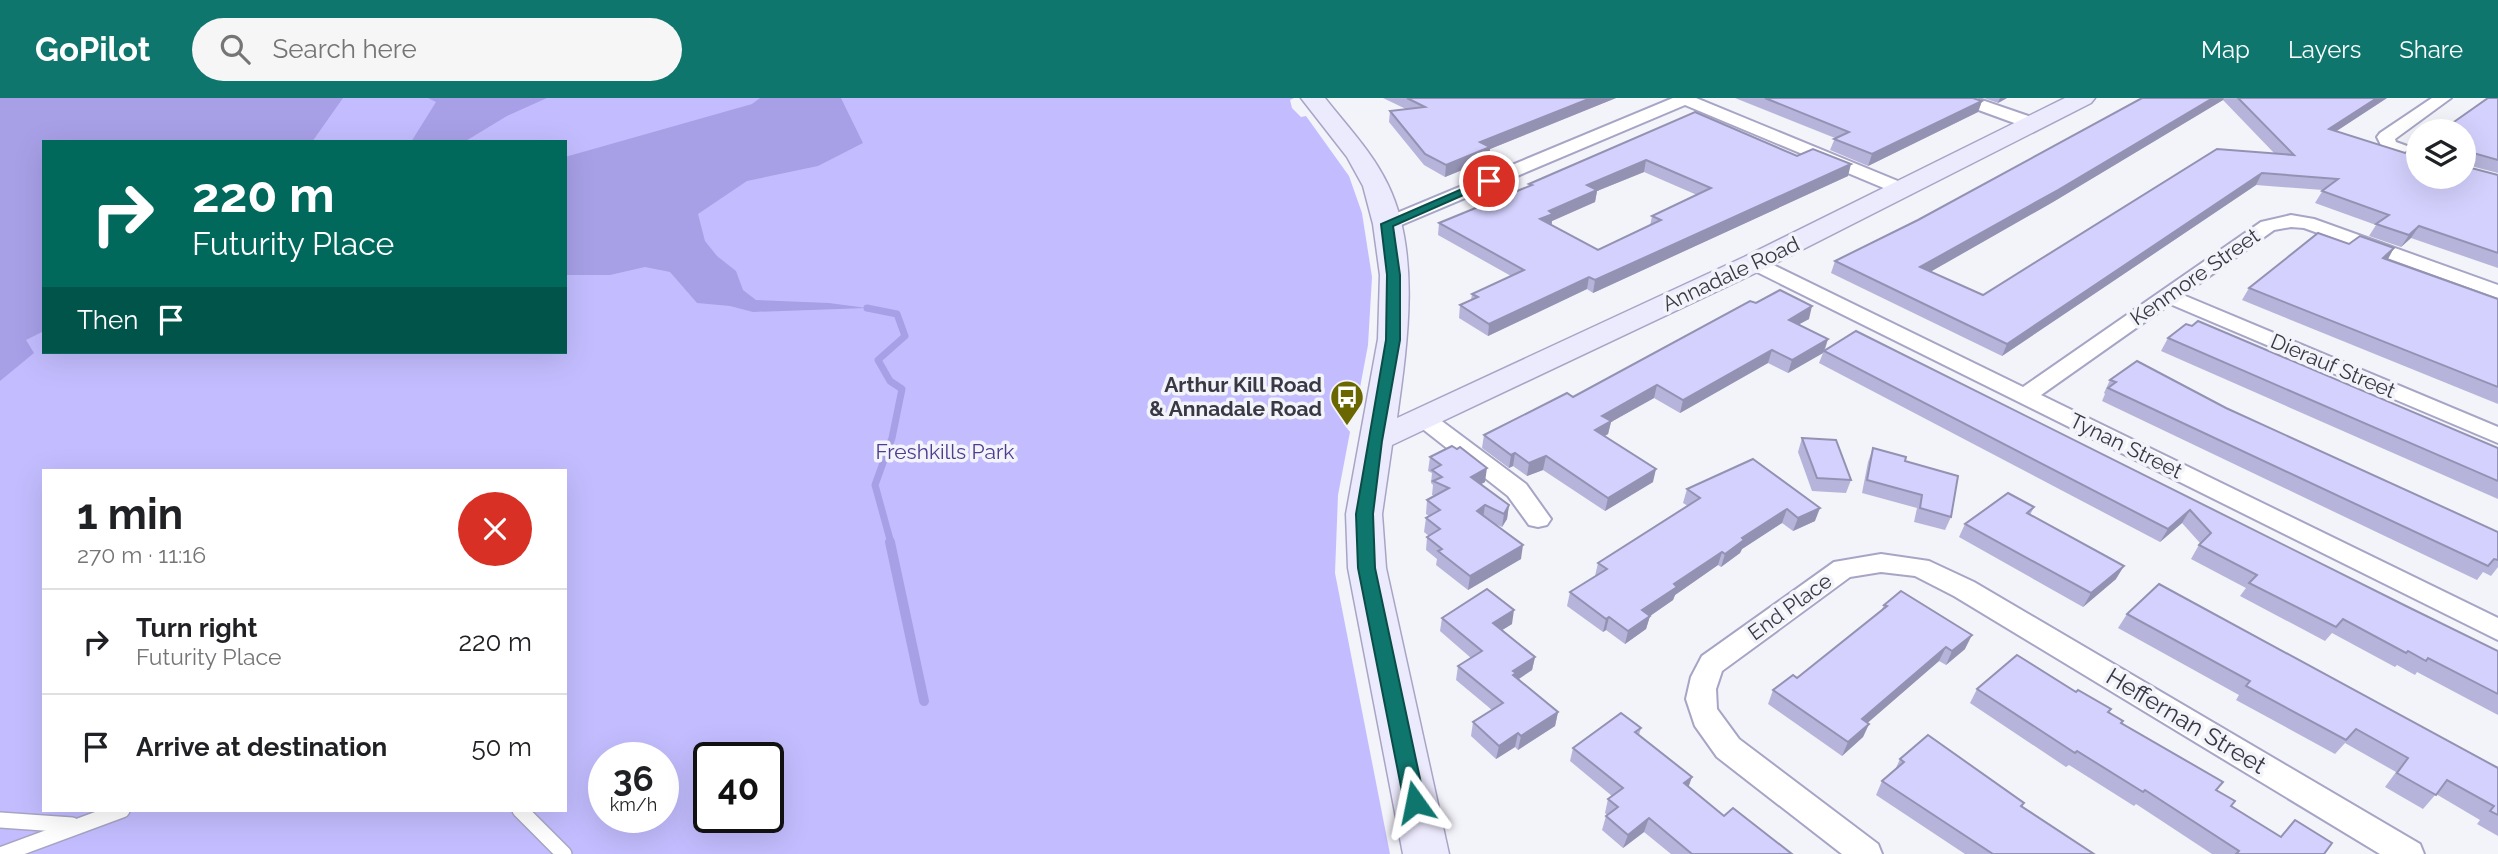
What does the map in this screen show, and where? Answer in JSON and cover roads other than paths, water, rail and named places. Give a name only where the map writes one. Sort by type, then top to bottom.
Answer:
[{"type":"street","points":[[1313,98],[1358,155],[1376,186],[1387,224],[1394,275],[1393,340],[1374,441],[1364,514],[1367,568],[1426,854]]},
{"type":"street","points":[[1387,224],[1683,98],[1904,190]]},
{"type":"street","points":[[1960,98],[2034,124]]},
{"type":"street","name":"Annadale Road","points":[[1374,441],[1754,263],[2083,98]]},
{"type":"street","points":[[2412,119],[2443,98]]},
{"type":"street","points":[[2406,123],[2386,137],[2389,145],[2406,151]]},
{"type":"street","name":"Kenmore Street","points":[[2025,396],[2268,226],[2291,221],[2324,228],[2498,292]]},
{"type":"street","name":"Tynan Street","points":[[1754,263],[2498,630]]},
{"type":"street","name":"Dierauf Street","points":[[2168,296],[2498,436]]},
{"type":"street","points":[[1423,418],[1517,490],[1538,519]]},
{"type":"street","name":"End Place","points":[[1866,854],[1728,748],[1710,726],[1699,704],[1700,682],[1712,664],[1843,569],[1881,563],[1920,567],[1964,589]]},
{"type":"street","name":"Heffernan Street","points":[[1964,589],[2408,854]]},
{"type":"lane","points":[[3,854],[116,812]]},
{"type":"lane","points":[[522,812],[564,854]]},
{"type":"lane","points":[[0,820],[76,825]]},
{"type":"waterway","points":[[867,308],[897,314],[905,336],[878,360],[890,381],[902,389],[892,438],[875,485],[891,543]]},
{"type":"waterway","points":[[890,542],[924,701]]},
{"type":"place","name":"Arthur Kill Road & Annadale Road","points":[[1347,427]]},
{"type":"park label","name":"Freshkills Park","points":[[945,452]]}]
